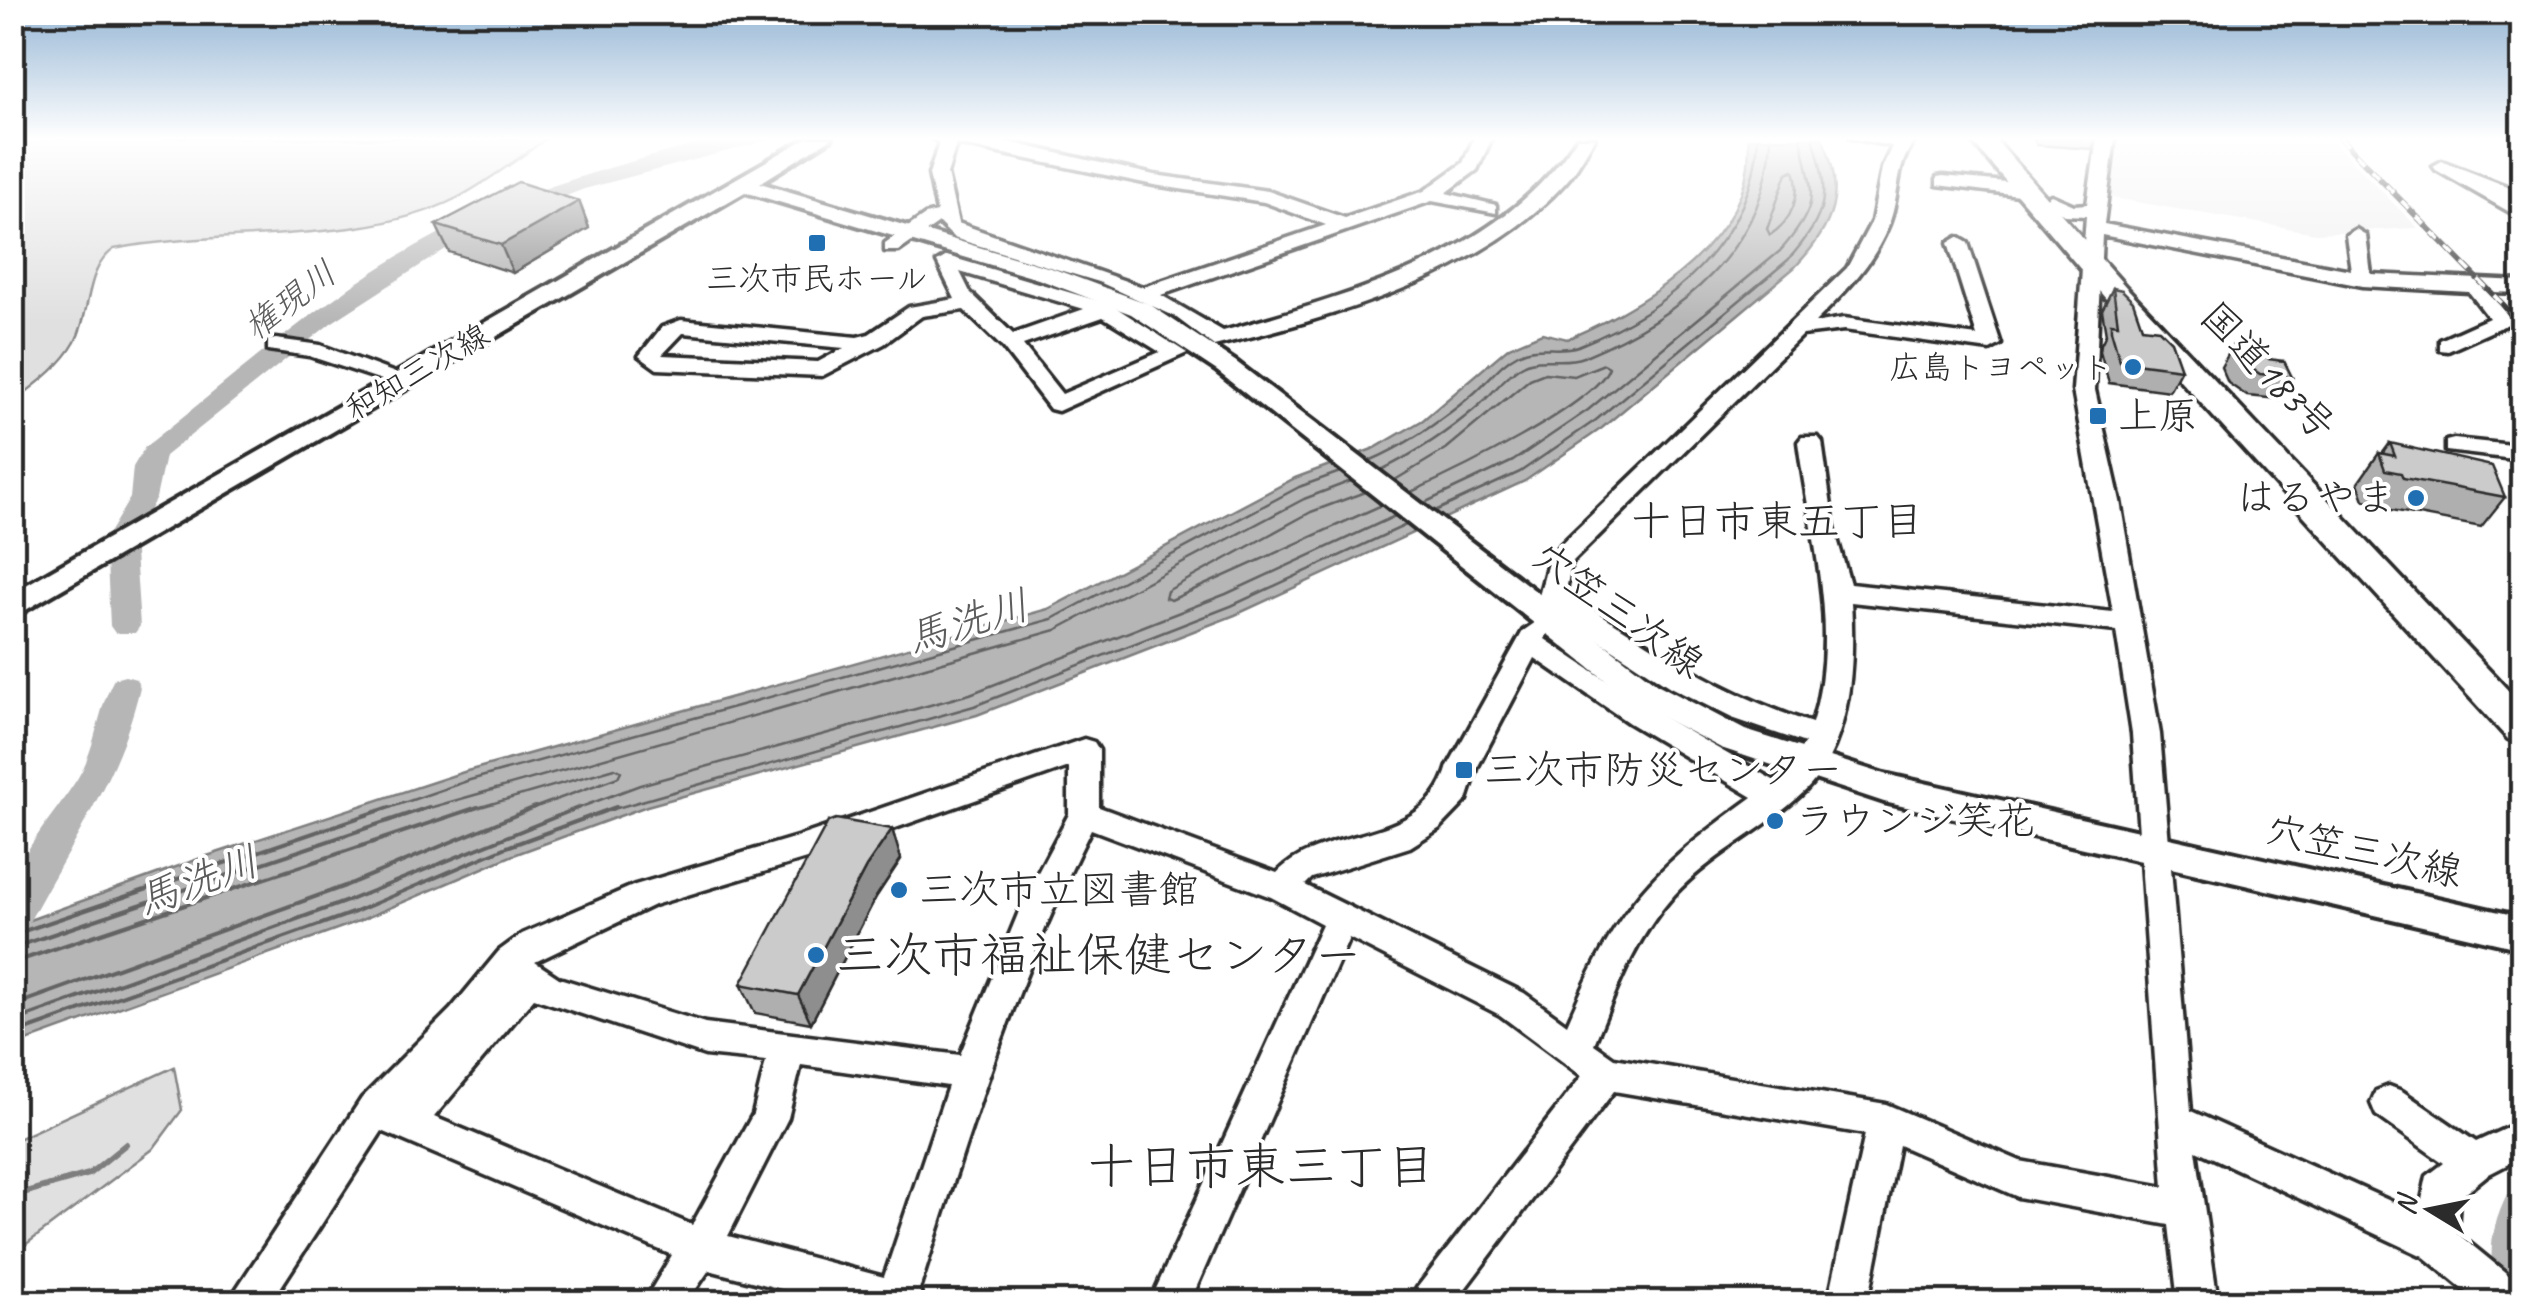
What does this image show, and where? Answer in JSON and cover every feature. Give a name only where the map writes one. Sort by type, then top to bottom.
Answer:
[{"type":"highway","name":"国道183号","points":[[2041,199],[2095,236],[2107,298],[2522,729]]},
{"type":"highway","name":"国道183号","points":[[2050,199],[2095,236],[2522,704]]},
{"type":"main road","name":"和知三次線","points":[[12,607],[715,199]]},
{"type":"main road","name":"穴笠三次線","points":[[785,199],[900,240],[1104,292],[1183,334],[1220,348],[1478,564],[1645,693],[1733,739],[1818,752],[1904,793],[2522,933]]},
{"type":"street","points":[[942,199],[945,216],[961,234],[1144,294],[1220,348],[1428,269],[1538,199]]},
{"type":"street","points":[[1275,199],[1345,224]]},
{"type":"street","points":[[1144,294],[1418,199]]},
{"type":"street","points":[[1449,199],[1489,209]]},
{"type":"street","points":[[1818,752],[1680,680],[1551,597],[1559,561],[1855,271],[1881,221],[1885,199]]},
{"type":"street","points":[[2099,199],[2095,236],[2232,250],[2362,280],[2522,287]]},
{"type":"street","points":[[2499,199],[2522,213]]},
{"type":"street","points":[[900,240],[945,216]]},
{"type":"street","points":[[2356,235],[2362,280]]},
{"type":"street","points":[[1809,330],[1844,324],[1990,344],[1958,243]]},
{"type":"street","points":[[947,262],[1105,310],[1176,353],[1058,404],[1009,342],[970,304],[949,277],[947,262]]},
{"type":"street","points":[[2448,345],[2501,320],[2475,286]]},
{"type":"street","points":[[2107,298],[2084,390],[2146,734],[2174,1121],[2198,1302]]},
{"type":"street","points":[[876,338],[838,343],[681,326],[669,332],[650,356],[656,362],[822,370],[876,338],[916,311],[970,304]]},
{"type":"street","points":[[1009,342],[1105,310]]},
{"type":"street","points":[[287,347],[403,380]]},
{"type":"street","points":[[1573,1051],[1616,952],[1652,898],[1697,856],[1777,797],[1818,752],[1837,639],[1837,592],[1810,442]]},
{"type":"street","points":[[2454,446],[2522,453]]},
{"type":"street","points":[[1837,592],[2128,624]]},
{"type":"street","points":[[1282,888],[1301,868],[1399,838],[1428,819],[1456,792],[1463,766],[1534,637],[1640,716],[1777,797]]},
{"type":"street","points":[[248,1302],[464,1020],[511,961],[534,944],[646,894],[966,794],[1084,750],[1084,814],[1041,897],[970,1073],[898,1301],[701,1248],[391,1116]]},
{"type":"street","points":[[1084,814],[1282,888],[1340,921],[1512,1004],[1606,1073],[1886,1121],[2018,1179],[2183,1208]]},
{"type":"street","points":[[1170,1302],[1340,921]]},
{"type":"street","points":[[391,1116],[532,976],[548,989],[654,1026],[705,1039],[970,1073]]},
{"type":"street","points":[[664,1302],[701,1248],[770,1118],[787,1049]]},
{"type":"street","points":[[1431,1302],[1606,1073]]},
{"type":"street","points":[[2389,1103],[2474,1162]]},
{"type":"street","points":[[1848,1302],[1886,1121]]},
{"type":"street","points":[[2174,1121],[2437,1242],[2492,1295]]},
{"type":"street","points":[[2437,1242],[2440,1190],[2474,1162],[2522,1138]]},
{"type":"shaded area","points":[[13,199],[454,199],[378,224],[114,249],[104,258],[93,279],[75,342],[47,375],[13,402]]},
{"type":"shaded area","points":[[2121,199],[2390,199],[2418,228],[2316,233]]},
{"type":"shaded area","points":[[174,1067],[182,1110],[153,1149],[13,1254],[13,1141]]},
{"type":"water","name":"馬洗川","points":[[1737,199],[1834,199],[1819,237],[1795,267],[1602,428],[1525,481],[1235,615],[977,715],[647,806],[511,856],[359,921],[13,1046],[13,926],[201,858],[467,771],[1048,609],[1295,478],[1375,448],[1423,420],[1509,347],[1542,333],[1567,339],[1630,307],[1691,263],[1716,236]]},
{"type":"building","points":[[485,199],[579,201],[501,245],[436,225]]},
{"type":"building","points":[[2113,288],[2122,290],[2133,301],[2142,327],[2159,329],[2171,341],[2181,369],[2120,361],[2111,330],[2111,323],[2118,324]]},
{"type":"building","points":[[2233,346],[2263,349],[2269,359],[2284,361],[2292,377],[2260,374],[2240,361]]},
{"type":"building","points":[[2390,443],[2492,466],[2505,497],[2403,478],[2401,473],[2385,470],[2379,453],[2395,456]]},
{"type":"building","points":[[836,819],[892,829],[866,867],[798,995],[741,984],[828,822]]},
{"type":"waterway","name":"権現川","points":[[125,626],[120,538],[143,498],[146,467],[154,452],[323,318],[383,276],[462,230],[540,199]]},
{"type":"waterway","name":"権現川","points":[[12,919],[62,826],[94,780],[113,737],[125,687]]},
{"type":"waterway","points":[[12,1196],[89,1174],[126,1144]]},
{"type":"waterway","points":[[2521,1302],[2511,1244],[2522,1210]]},
{"type":"railway","points":[[2400,199],[2522,324]]},
{"type":"place","name":"三次市民ホール","points":[[817,243]]},
{"type":"place","name":"広島トヨペット","points":[[2133,367]]},
{"type":"place","name":"上原","points":[[2098,416]]},
{"type":"place","name":"はるやま","points":[[2416,498]]},
{"type":"place","name":"三次市防災センター","points":[[1464,770]]},
{"type":"place","name":"ラウンジ笑花","points":[[1775,821]]},
{"type":"place","name":"三次市立図書館","points":[[899,890]]},
{"type":"place","name":"三次市福祉保健センター","points":[[816,955]]},
{"type":"district","name":"十日市東五丁目","points":[[1777,521]]},
{"type":"district","name":"十日市東三丁目","points":[[1261,1166]]}]
